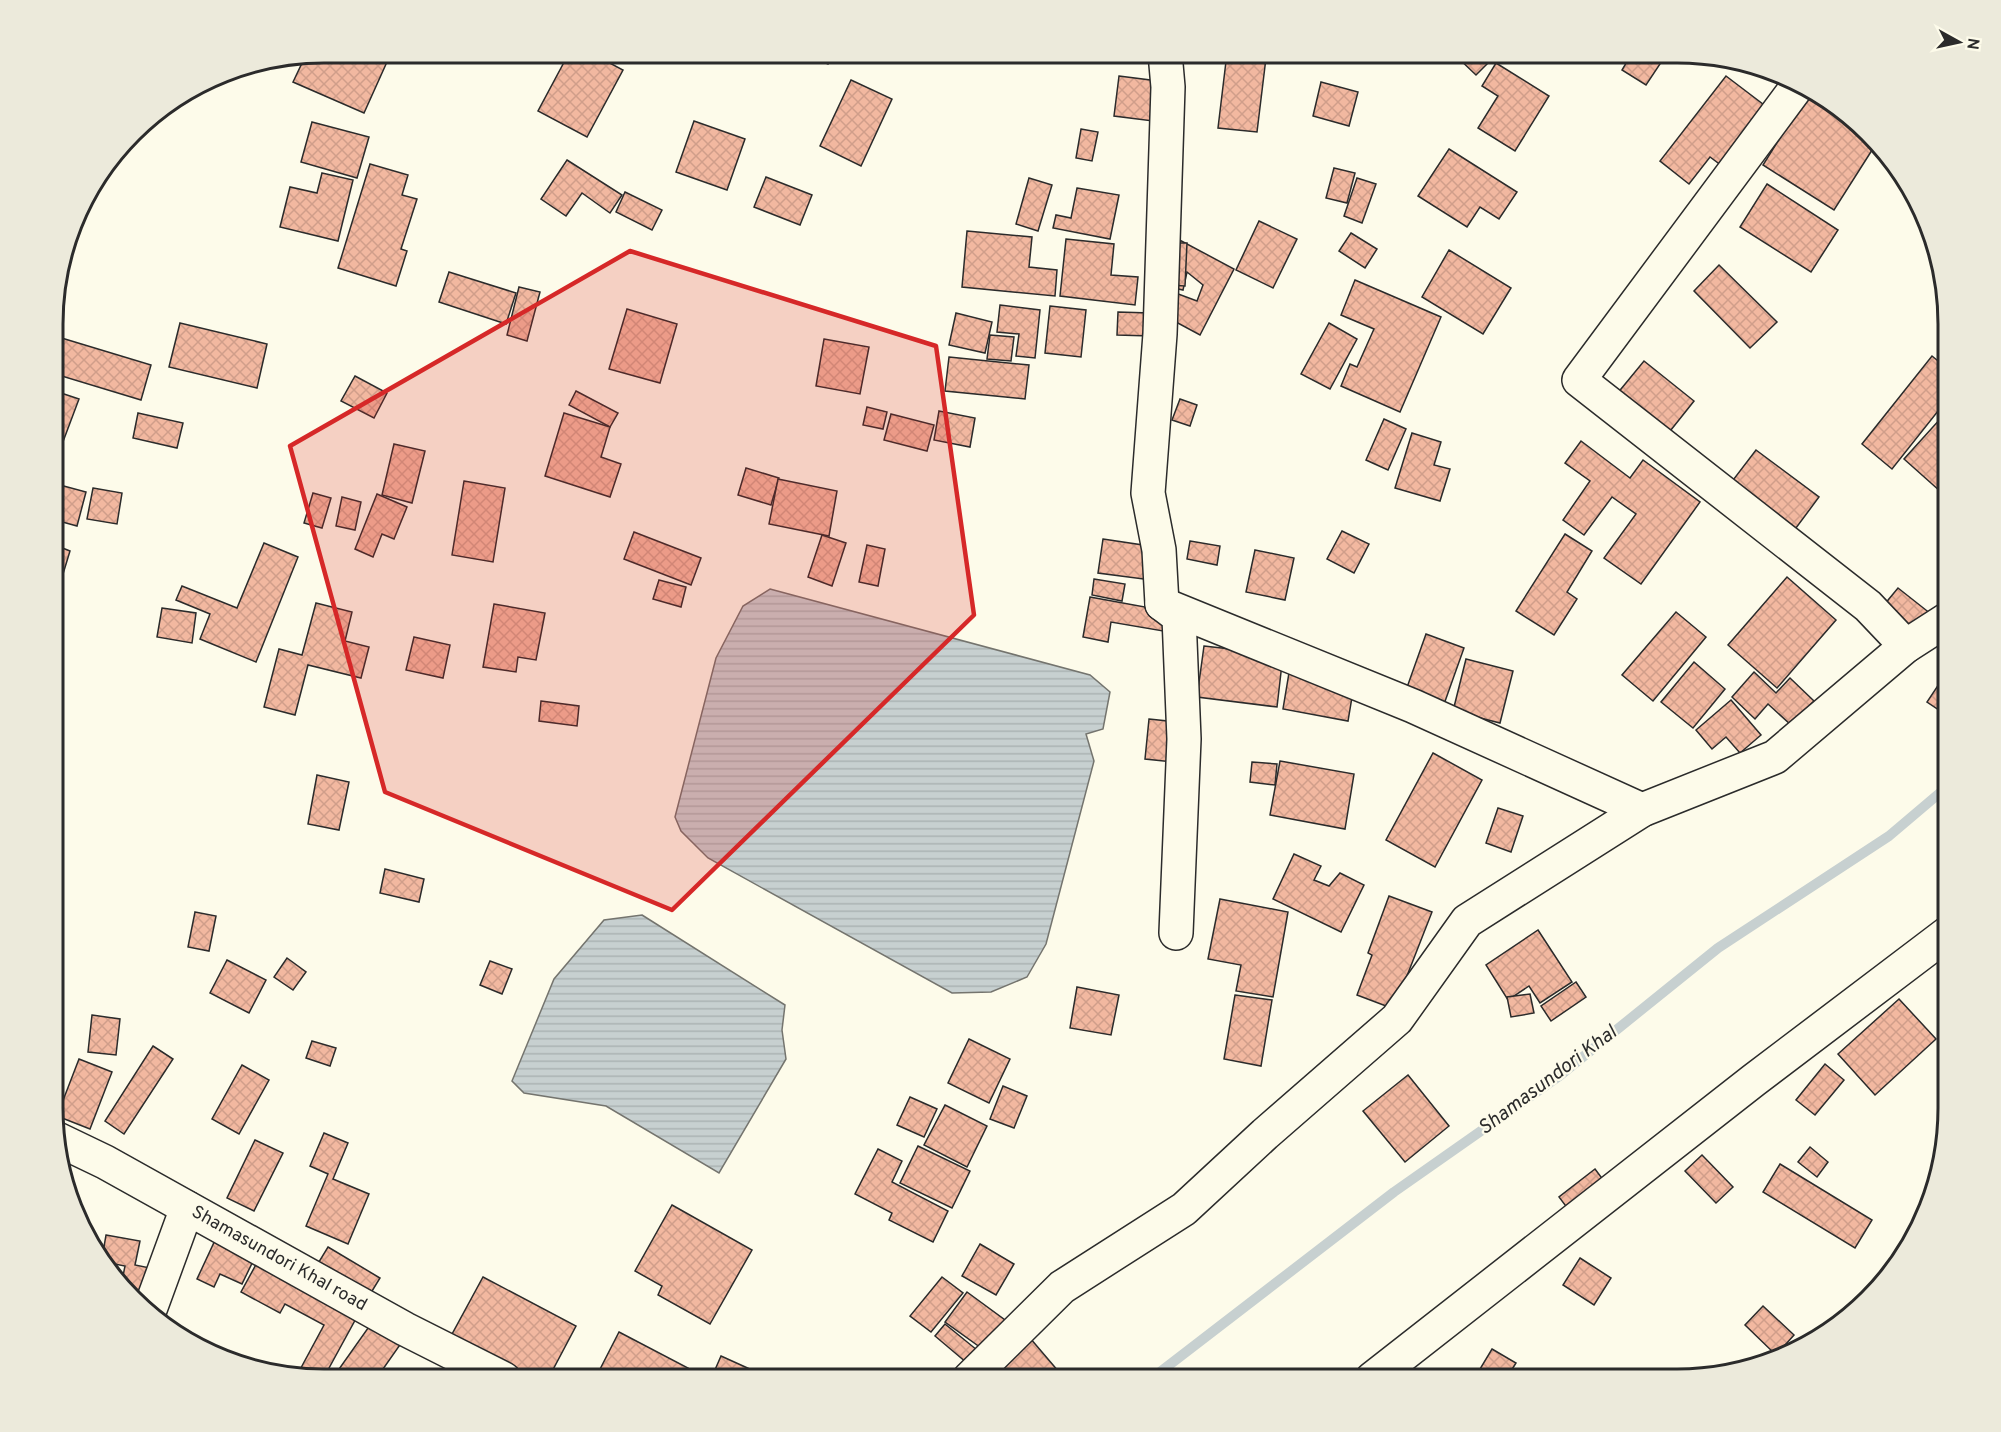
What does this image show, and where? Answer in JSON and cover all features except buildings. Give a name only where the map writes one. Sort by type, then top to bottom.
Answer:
[{"type":"street","points":[[1166,63],[1168,87],[1160,334],[1148,493],[1159,550],[1162,604],[1179,618],[1184,739],[1176,933]]},
{"type":"street","points":[[1794,91],[1578,380],[1868,606],[1906,646]]},
{"type":"street","points":[[1162,604],[1413,706],[1642,810]]},
{"type":"street","points":[[979,1369],[1062,1287],[1185,1209],[1265,1134],[1397,1018],[1467,921],[1642,810],[1776,757],[1906,646],[1938,625]]},
{"type":"street","points":[[1385,1369],[1754,1080],[1938,941]]},
{"type":"street","name":"Shamasundori Khal road","points":[[65,1143],[188,1208],[405,1329],[484,1369]]},
{"type":"street","points":[[152,1304],[188,1208]]},
{"type":"highlighted area","points":[[630,251],[936,346],[974,615],[672,910],[385,792],[290,446]]},
{"type":"shaded area","points":[[770,589],[1090,675],[1110,692],[1103,729],[1086,734],[1094,761],[1046,944],[1027,977],[991,992],[952,993],[708,858],[681,831],[675,817],[716,658],[743,606]]},
{"type":"shaded area","points":[[642,915],[785,1005],[782,1030],[786,1059],[719,1173],[606,1106],[524,1093],[512,1081],[554,979],[604,920]]},
{"type":"waterway","name":"Shamasundori Khal","points":[[1164,1369],[1394,1192],[1558,1077],[1718,948],[1889,836],[1938,794]]}]
